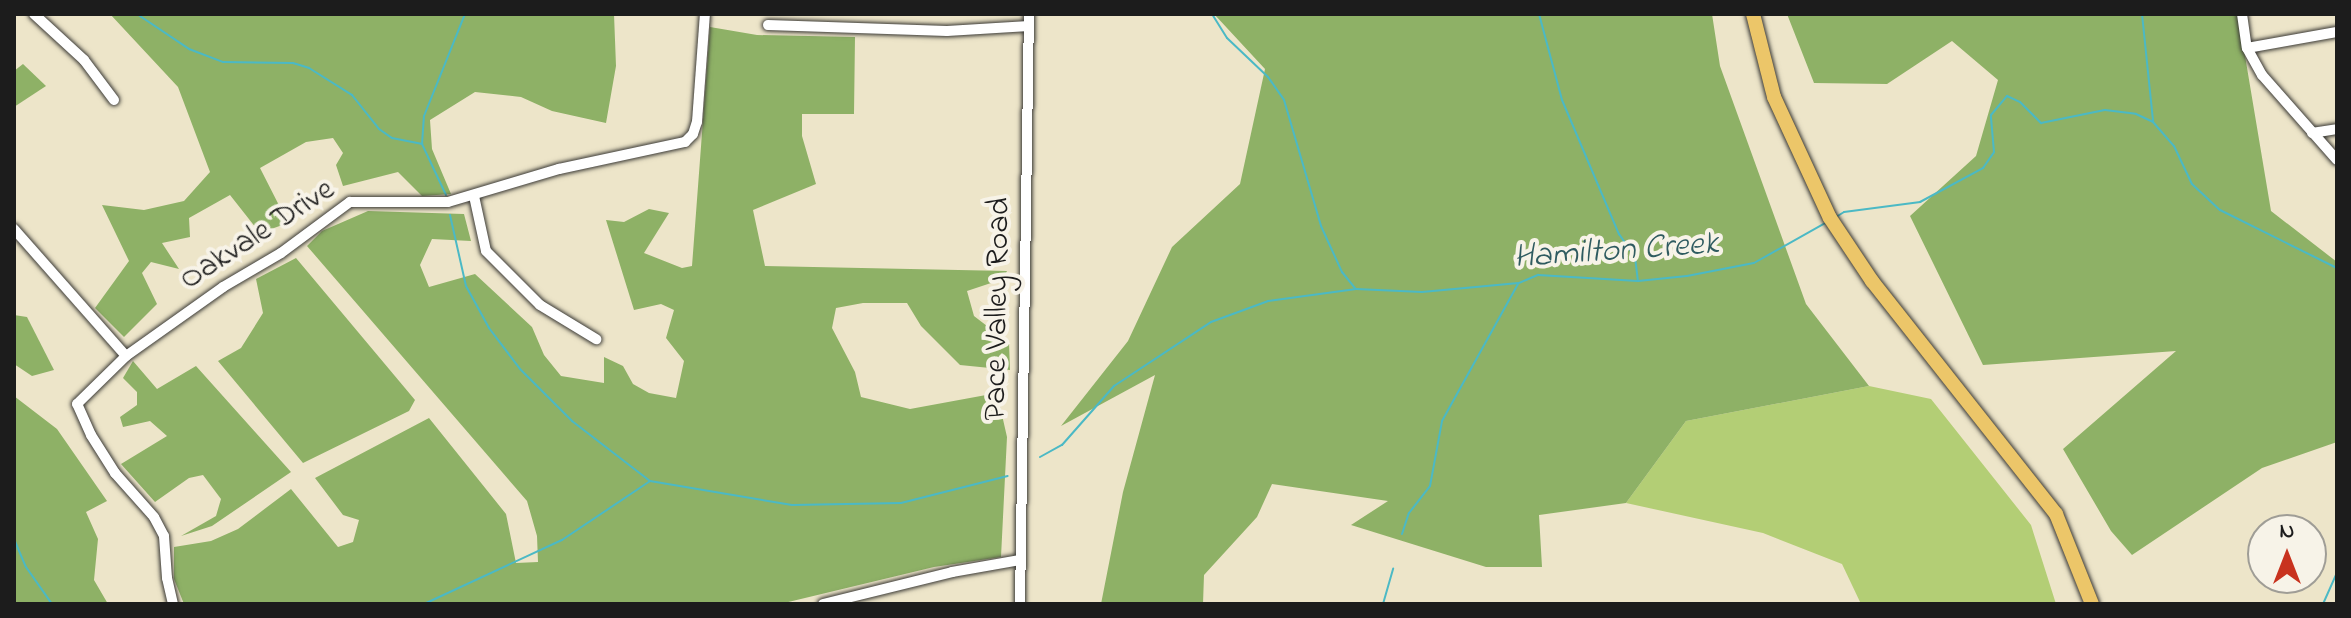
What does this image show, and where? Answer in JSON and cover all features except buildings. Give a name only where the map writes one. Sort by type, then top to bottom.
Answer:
[{"type":"main road","points":[[1753,14],[1774,97],[1830,218],[1872,281],[2056,514],[2092,604]]},
{"type":"street","points":[[34,14],[84,60],[114,100]]},
{"type":"street","name":"Oakvale Drive","points":[[173,604],[167,578],[164,536],[154,517],[115,473],[78,411],[77,404],[126,356],[223,287],[281,253],[350,202],[421,204],[474,196],[559,169],[685,142],[693,134],[697,122],[705,14]]},
{"type":"street","points":[[2242,14],[2247,48],[2262,75],[2337,160]]},
{"type":"street","points":[[768,25],[947,31],[1029,20]]},
{"type":"street","name":"Pace Valley Road","points":[[1020,604],[1029,20]]},
{"type":"street","points":[[2247,48],[2337,32]]},
{"type":"street","points":[[2312,133],[2337,129]]},
{"type":"street","points":[[474,196],[486,251],[540,305],[596,339]]},
{"type":"street","points":[[14,229],[126,356]]},
{"type":"street","points":[[823,604],[952,572],[1020,560]]},
{"type":"green space","points":[[110,14],[614,14],[616,66],[606,123],[552,111],[521,97],[475,92],[430,120],[432,149],[451,194],[422,196],[398,172],[343,186],[336,165],[343,153],[333,138],[306,142],[260,168],[288,223],[260,233],[230,195],[189,218],[190,237],[162,243],[179,269],[151,262],[142,273],[157,304],[124,337],[95,308],[129,261],[102,205],[144,210],[184,201],[210,172],[178,87]]},
{"type":"green space","points":[[1214,14],[1712,14],[1720,66],[1806,304],[1869,386],[1686,421],[1626,503],[1539,515],[1542,567],[1486,567],[1351,525],[1388,501],[1272,484],[1257,517],[1204,575],[1203,604],[1101,604],[1123,492],[1155,375],[1061,426],[1128,341],[1172,247],[1240,184],[1265,69]]},
{"type":"green space","points":[[1787,14],[2238,14],[2271,211],[2337,262],[2337,442],[2262,468],[2132,555],[2111,531],[2063,449],[2176,351],[1983,365],[1910,216],[1976,156],[1998,80],[1952,41],[1887,84],[1814,83]]},
{"type":"green space","points":[[710,27],[757,35],[855,37],[854,114],[802,114],[802,136],[816,184],[753,210],[765,266],[1007,271],[1003,279],[967,291],[974,316],[1009,343],[1010,370],[960,365],[921,326],[907,303],[863,303],[836,308],[832,328],[855,372],[861,397],[910,409],[997,393],[1007,437],[1001,557],[934,567],[780,604],[184,604],[174,579],[174,547],[211,541],[238,529],[291,489],[338,547],[353,542],[359,520],[343,515],[315,478],[429,418],[506,514],[516,563],[538,562],[537,536],[527,501],[307,246],[322,231],[368,211],[464,214],[471,241],[432,239],[420,265],[429,287],[475,274],[532,327],[544,355],[561,376],[604,383],[604,357],[623,366],[633,384],[649,393],[676,398],[684,361],[666,338],[674,310],[661,304],[634,310],[606,220],[624,222],[649,209],[669,213],[644,253],[682,268],[692,266]]},
{"type":"green space","points":[[23,64],[46,86],[14,107],[14,71]]},
{"type":"green space","points":[[296,258],[415,400],[409,411],[303,463],[218,361],[241,348],[263,313],[256,279]]},
{"type":"green space","points":[[14,315],[27,317],[54,370],[32,376],[14,364]]},
{"type":"green space","points":[[133,361],[157,389],[196,366],[291,472],[212,526],[181,536],[216,516],[221,499],[203,475],[189,478],[155,502],[121,464],[167,436],[150,421],[123,427],[120,417],[137,405],[137,392],[123,378]]},
{"type":"green space","points":[[1869,386],[1931,399],[2031,525],[2056,604],[1861,604],[1842,564],[1763,533],[1626,503],[1686,421]]},
{"type":"green space","points":[[14,396],[57,429],[107,501],[86,512],[98,539],[94,580],[108,604],[14,604]]},
{"type":"waterway","points":[[137,14],[189,49],[223,62],[293,63],[309,68],[352,95],[379,129],[392,138],[422,144]]},
{"type":"waterway","points":[[446,195],[422,144],[424,116],[465,14]]},
{"type":"waterway","points":[[1212,14],[1227,38],[1268,77],[1284,100],[1321,226],[1342,272],[1355,288]]},
{"type":"waterway","points":[[1539,14],[1562,100],[1619,234],[1635,257],[1638,280]]},
{"type":"waterway","points":[[2142,14],[2153,121]]},
{"type":"waterway","name":"Hamilton Creek","points":[[1836,217],[1844,212],[1920,202],[1983,168],[1994,152],[1991,115],[2007,96],[2020,102],[2041,123],[2105,110],[2136,114],[2153,122],[2174,146],[2192,184],[2220,210],[2337,268]]},
{"type":"waterway","name":"Hamilton Creek","points":[[450,215],[466,286],[489,328],[520,369],[572,421],[650,481],[792,505],[901,503],[1008,476]]},
{"type":"waterway","name":"Hamilton Creek","points":[[1040,457],[1062,445],[1114,386],[1211,322],[1268,301],[1356,289],[1422,292],[1519,283],[1538,275],[1638,281],[1687,276],[1754,263],[1827,222]]},
{"type":"waterway","points":[[1402,534],[1409,513],[1430,486],[1442,421],[1518,284]]},
{"type":"waterway","name":"Hamilton Creek","points":[[424,604],[562,540],[650,481]]},
{"type":"waterway","name":"Hamilton Creek","points":[[14,539],[26,567],[52,604]]},
{"type":"waterway","points":[[1383,604],[1393,568]]},
{"type":"waterway","points":[[2323,604],[2337,573]]}]
